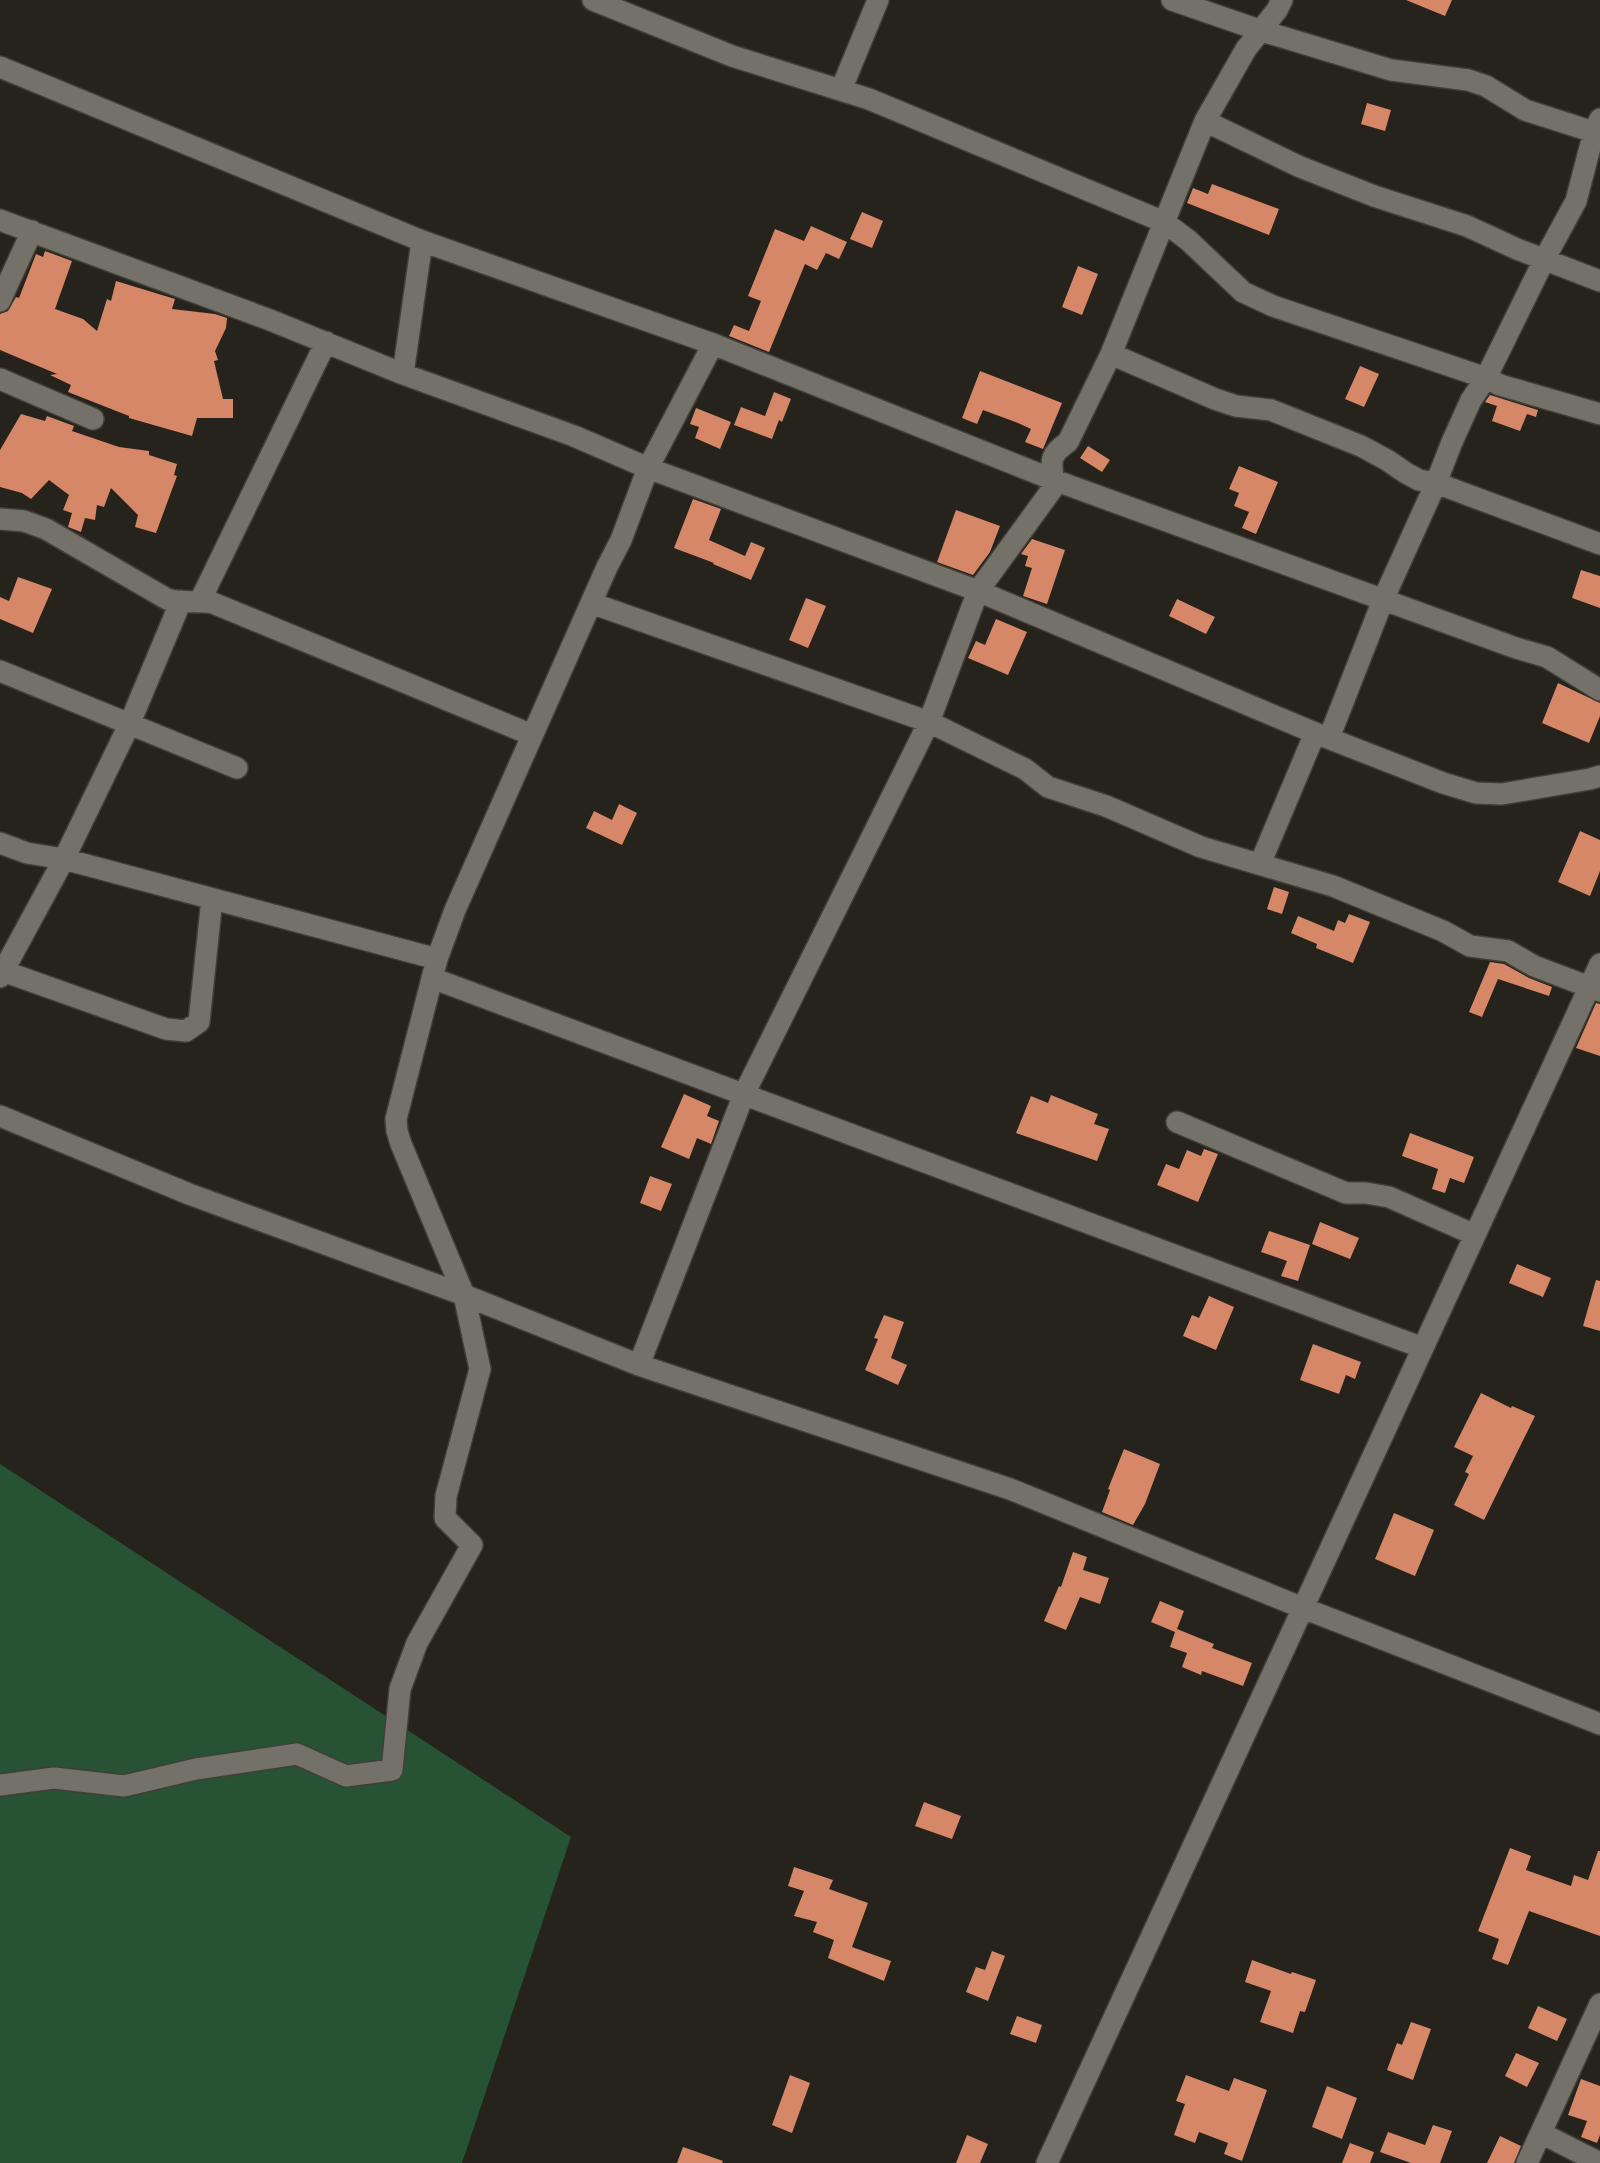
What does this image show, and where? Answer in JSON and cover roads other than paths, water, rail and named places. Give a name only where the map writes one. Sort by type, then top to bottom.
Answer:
[{"type":"street","points":[[593,0],[732,56],[869,99],[1164,222],[1188,240],[1243,292],[1263,301],[1500,385],[1600,414]]},
{"type":"street","points":[[841,90],[878,0]]},
{"type":"street","points":[[1172,0],[1391,70],[1468,80],[1486,86],[1525,110],[1598,128],[1576,201],[1486,378],[1471,400],[1322,736],[1260,864]]},
{"type":"street","points":[[639,1365],[744,1094],[929,722],[978,591],[1053,488],[1050,463],[1059,448],[1068,442],[1111,354],[1205,121],[1246,48],[1282,0]]},
{"type":"street","points":[[0,67],[422,241],[713,344],[1054,480],[1547,657],[1600,690]]},
{"type":"street","points":[[1205,121],[1298,166],[1374,196],[1467,226],[1600,281]]},
{"type":"street","points":[[0,220],[978,591],[1322,736],[1443,783],[1476,793],[1502,794],[1600,776]]},
{"type":"street","points":[[0,301],[32,231]]},
{"type":"street","points":[[404,374],[422,241]]},
{"type":"street","points":[[212,899],[199,1022],[186,1031],[166,1029],[1,972],[64,859],[191,601],[326,342]]},
{"type":"street","points":[[0,1785],[54,1778],[124,1786],[197,1769],[297,1754],[346,1776],[393,1770],[400,1689],[417,1643],[472,1545],[445,1518],[446,1496],[480,1368],[464,1295],[397,1131],[396,1119],[434,968],[455,910],[621,540],[648,468],[713,344]]},
{"type":"street","points":[[1111,354],[1215,400],[1271,410],[1361,446],[1419,480],[1436,483],[1600,544]]},
{"type":"street","points":[[0,379],[93,419]]},
{"type":"street","points":[[0,520],[24,521],[46,529],[167,599],[224,607],[532,735]]},
{"type":"street","points":[[591,603],[929,722],[1025,769],[1048,787],[1106,806],[1201,846],[1334,886],[1443,931],[1469,946],[1508,951],[1534,966],[1595,989]]},
{"type":"street","points":[[0,671],[237,768]]},
{"type":"street","points":[[0,843],[27,853],[64,859],[212,899],[434,968],[744,1094],[1423,1348]]},
{"type":"street","points":[[1047,2163],[1475,1235],[1595,989],[1600,964]]},
{"type":"street","points":[[0,1116],[189,1194],[464,1295],[639,1365],[1010,1489],[1303,1608],[1600,1724]]},
{"type":"street","points":[[1177,1122],[1346,1194],[1366,1193],[1389,1197],[1475,1235]]},
{"type":"street","points":[[1527,2163],[1600,2004]]},
{"type":"street","points":[[1541,2133],[1600,2162]]}]
